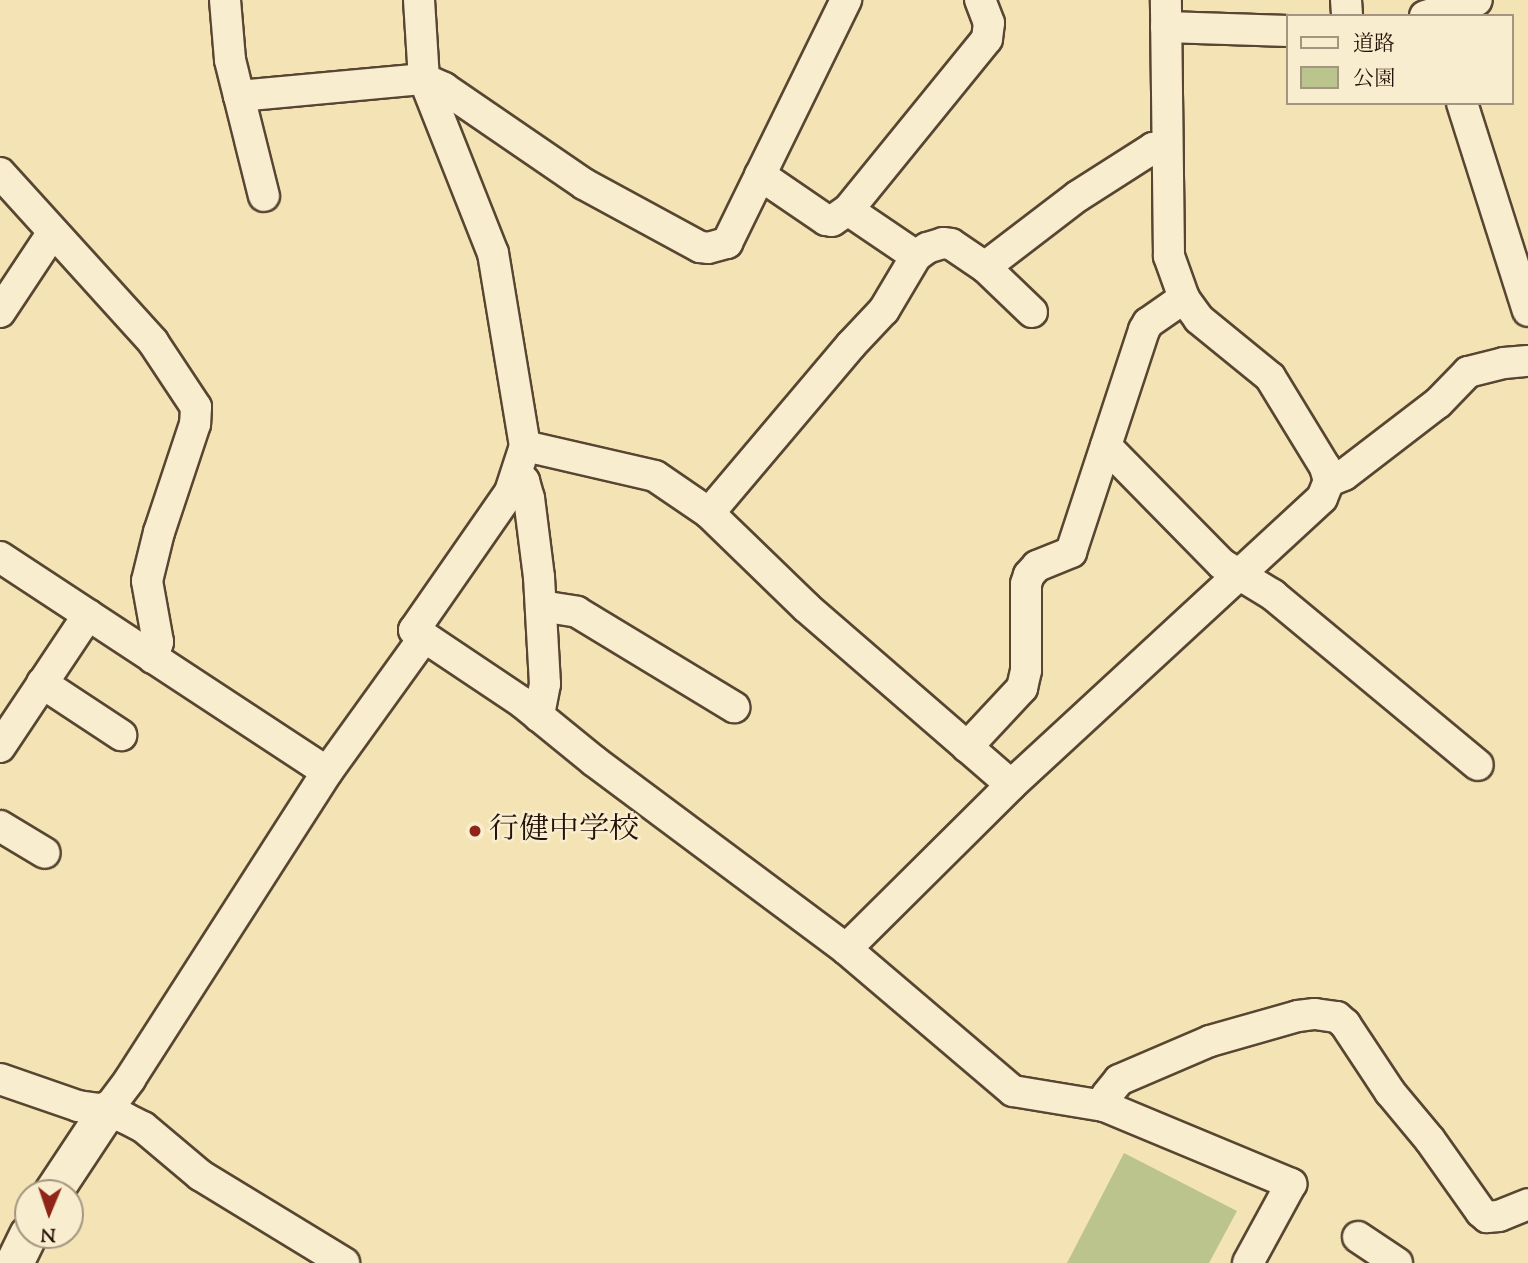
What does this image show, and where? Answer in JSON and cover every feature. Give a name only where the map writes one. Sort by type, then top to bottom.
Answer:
[{"type":"street","points":[[225,0],[230,60],[264,196]]},
{"type":"street","points":[[419,0],[424,79],[493,253],[524,481],[529,498],[541,606],[545,684],[539,716]]},
{"type":"street","points":[[239,96],[424,79],[443,88],[583,184],[700,247],[718,247],[727,243],[846,0]]},
{"type":"street","points":[[760,175],[827,220],[832,221],[849,209],[987,39],[989,23],[980,0]]},
{"type":"street","points":[[1434,14],[1477,0]]},
{"type":"street","points":[[846,949],[1011,785],[1322,498],[1329,481],[1325,467],[1270,377],[1199,319],[1184,298],[1169,256],[1166,13],[1286,32]]},
{"type":"street","points":[[1463,105],[1528,312]]},
{"type":"street","points":[[985,267],[1079,196],[1153,148],[1167,147]]},
{"type":"street","points":[[0,173],[153,342],[198,415],[159,532],[147,581],[158,642],[153,658]]},
{"type":"street","points":[[849,209],[916,256]]},
{"type":"street","points":[[0,313],[53,232]]},
{"type":"street","points":[[709,513],[851,345],[884,310],[916,256],[927,248],[943,243],[951,244],[985,267],[1032,312]]},
{"type":"street","points":[[967,747],[1022,688],[1027,655],[1026,584],[1037,566],[1070,552],[1144,330],[1148,323],[1184,298]]},
{"type":"street","points":[[1329,481],[1344,475],[1438,403],[1468,372],[1504,363],[1528,361]]},
{"type":"street","points":[[1106,446],[1222,564],[1273,595],[1478,765]]},
{"type":"street","points":[[521,459],[655,476],[709,513],[807,608],[1011,785]]},
{"type":"street","points":[[521,459],[510,492],[414,630],[423,639],[539,716],[594,761],[846,949],[1013,1091],[1104,1106],[1291,1184],[1248,1263]]},
{"type":"street","points":[[0,557],[327,772]]},
{"type":"street","points":[[541,606],[577,612],[734,707]]},
{"type":"street","points":[[0,747],[88,615]]},
{"type":"street","points":[[61,1179],[130,1079],[327,772],[423,639]]},
{"type":"street","points":[[42,683],[121,735]]},
{"type":"street","points":[[0,826],[45,853]]},
{"type":"street","points":[[1104,1106],[1107,1095],[1119,1080],[1210,1041],[1298,1016],[1315,1014],[1336,1017],[1345,1024],[1390,1092],[1430,1140],[1481,1212],[1487,1217],[1499,1216],[1528,1204]]},
{"type":"street","points":[[0,1079],[78,1106],[107,1110],[143,1127],[200,1175],[335,1261]]},
{"type":"street","points":[[1358,1237],[1397,1263]]},
{"type":"green space","points":[[1124,1153],[1237,1211],[1209,1263],[1067,1263]]},
{"type":"place","name":"行健中学校","points":[[475,831]]}]
